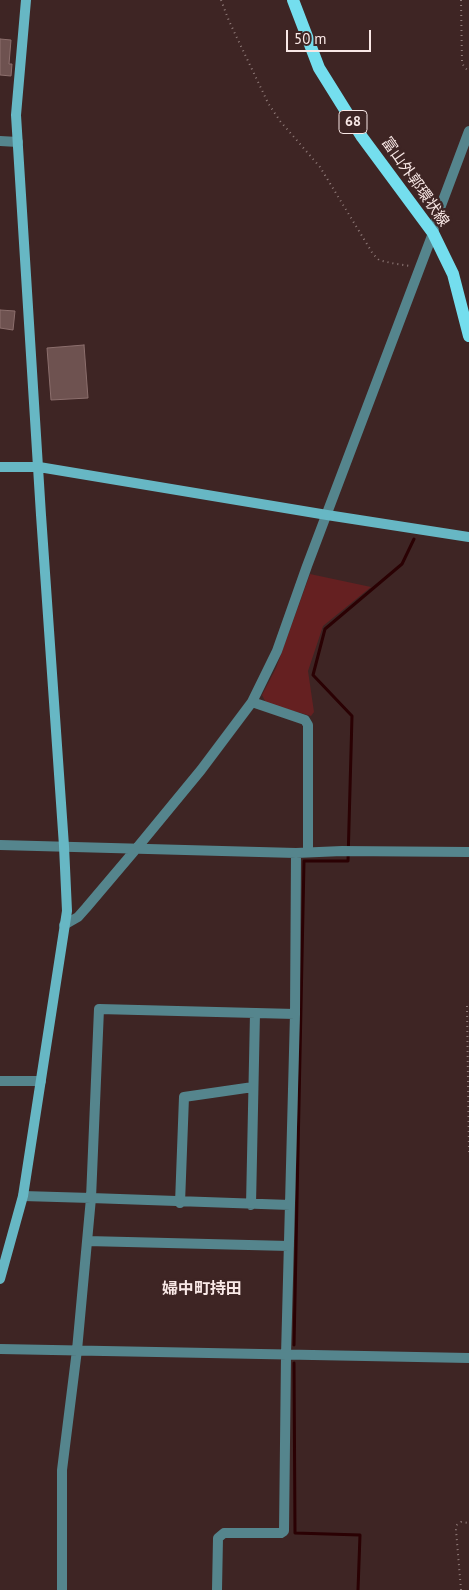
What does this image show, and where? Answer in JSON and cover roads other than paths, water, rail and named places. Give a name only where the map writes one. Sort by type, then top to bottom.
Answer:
[{"type":"main road","name":"富山外郭環状線","points":[[293,0],[319,68],[362,137],[433,234],[453,274],[469,336]]},
{"type":"street","points":[[0,1279],[23,1196],[66,911],[64,846],[16,115],[26,0]]},
{"type":"street","points":[[64,925],[78,917],[136,849],[201,770],[252,702],[276,651],[433,234],[436,218],[469,131]]},
{"type":"street","points":[[0,141],[18,142]]},
{"type":"street","points":[[0,467],[39,467],[469,537]]},
{"type":"street","points":[[252,702],[305,720],[308,725],[308,852]]},
{"type":"street","points":[[0,845],[296,853],[342,850],[469,852]]},
{"type":"street","points":[[217,1590],[218,1538],[224,1533],[281,1534],[284,1531],[286,1354],[295,1014],[296,853]]},
{"type":"street","points":[[62,1590],[62,1470],[77,1350],[92,1198],[99,1009],[295,1014]]},
{"type":"street","points":[[251,1205],[255,1013]]},
{"type":"street","points":[[0,1081],[41,1081]]},
{"type":"street","points":[[180,1203],[184,1097],[253,1087]]},
{"type":"street","points":[[23,1196],[290,1206]]},
{"type":"street","points":[[88,1241],[289,1246]]},
{"type":"street","points":[[0,1349],[469,1358]]},
{"type":"waterway","points":[[294,1345],[304,861],[348,861],[352,716],[313,675],[325,629],[402,564],[414,539]]},
{"type":"waterway","points":[[294,1363],[295,1533],[360,1535],[358,1590]]},
{"type":"district","name":"婦中町持田","points":[[202,1289]]}]
